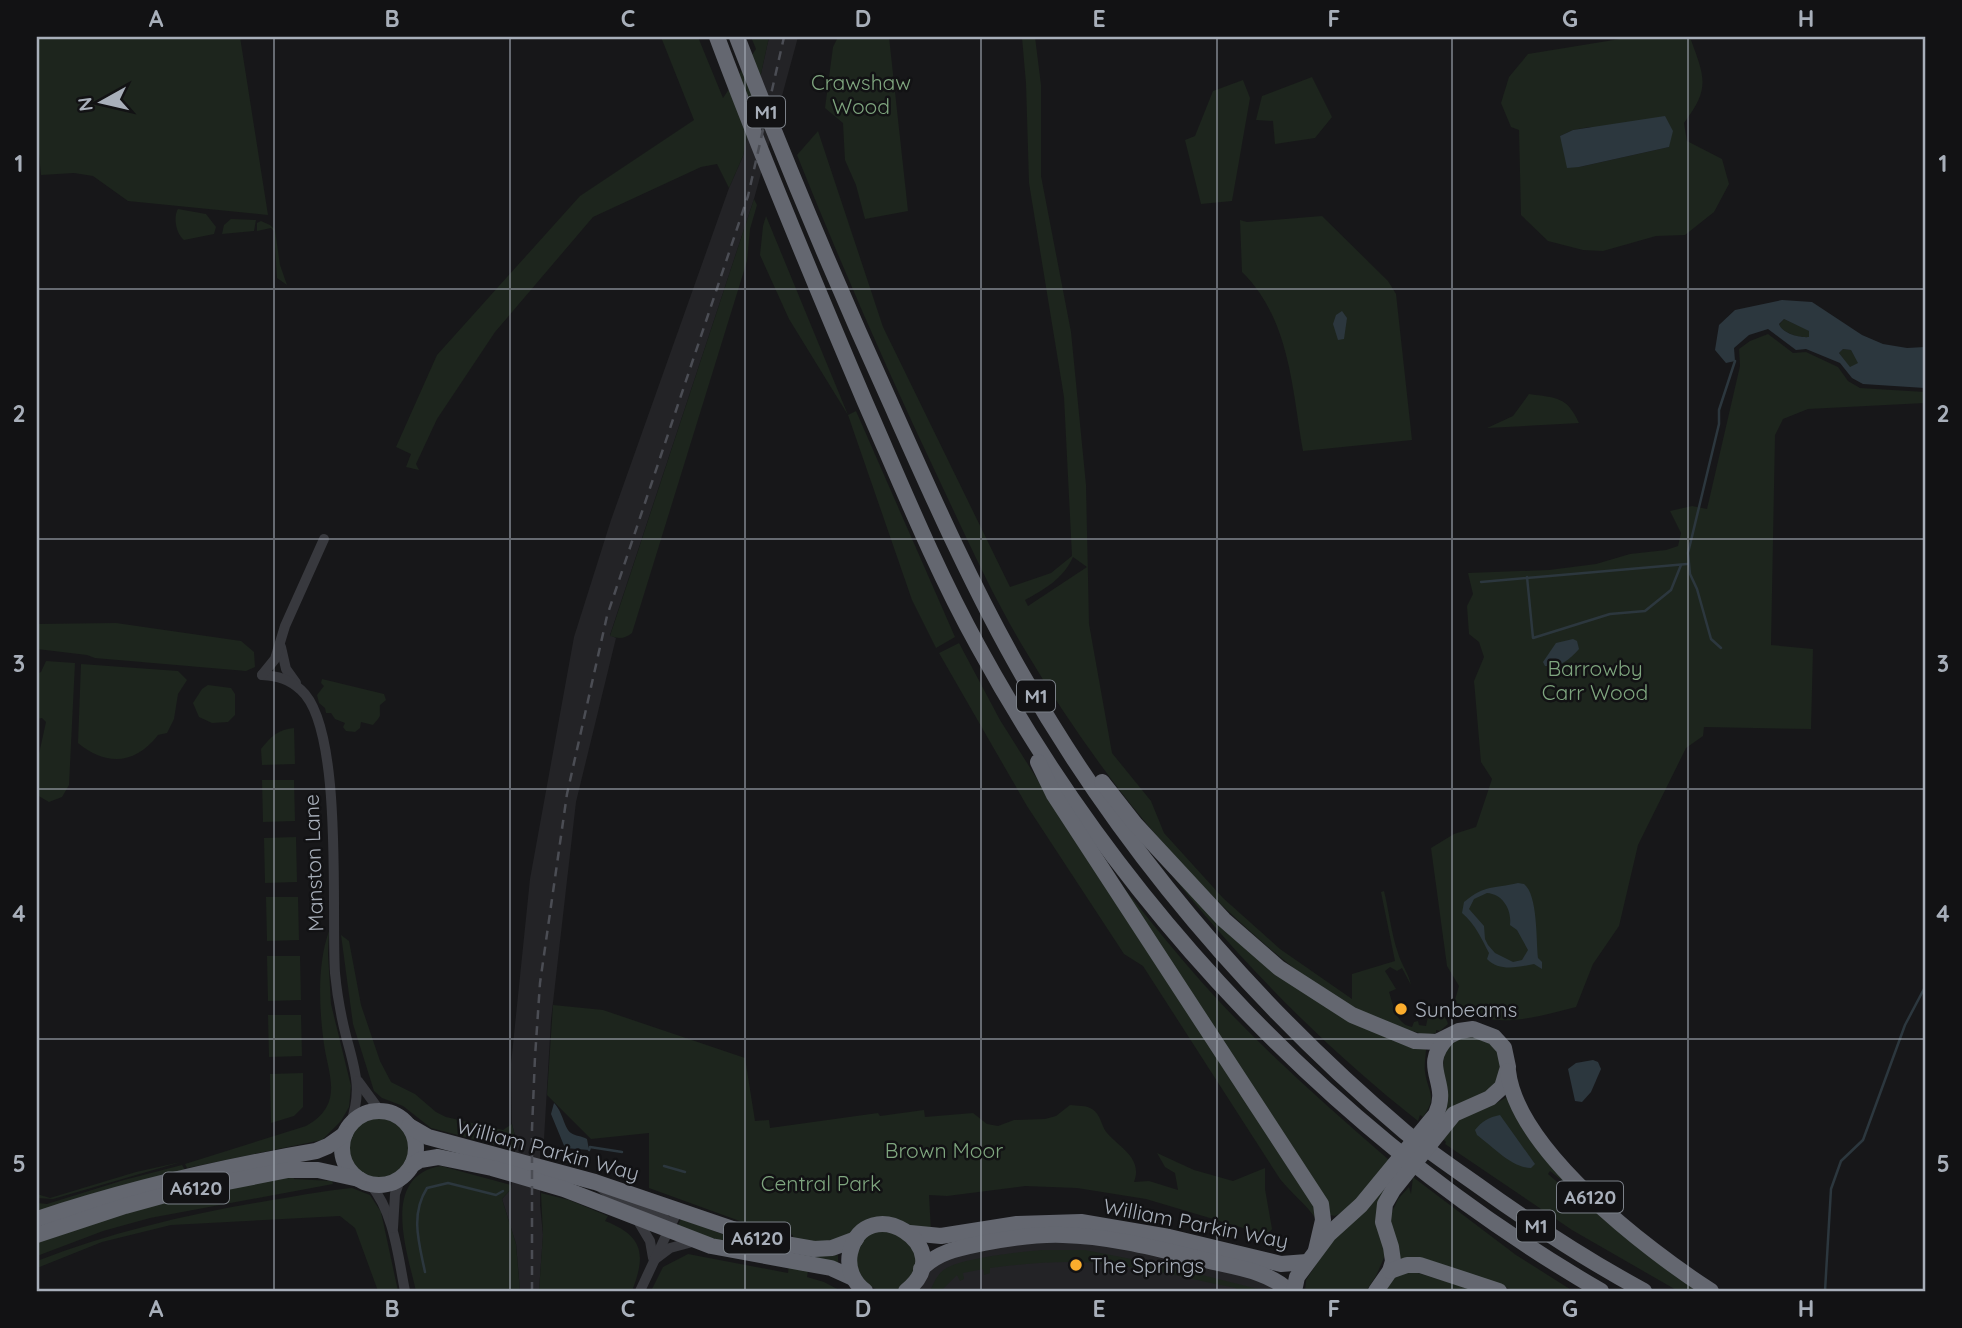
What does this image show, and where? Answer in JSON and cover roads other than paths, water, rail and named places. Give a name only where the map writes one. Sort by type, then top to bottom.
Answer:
[{"type":"highway","name":"M1","points":[[717,37],[784,207],[906,497],[967,625],[1005,693],[1077,806],[1145,897],[1211,976],[1335,1098],[1420,1170],[1508,1234],[1601,1291]]},
{"type":"highway","name":"M1","points":[[739,42],[791,176],[928,488],[981,597],[1025,679],[1097,793],[1160,880],[1226,958],[1292,1028],[1407,1133],[1521,1216],[1643,1291]]},
{"type":"highway","name":"M1","points":[[1025,679],[1135,824],[1224,920],[1279,968],[1352,1015],[1415,1041],[1425,1043],[1447,1038]]},
{"type":"highway","name":"M1","points":[[1005,693],[1054,795],[1321,1204],[1324,1220],[1311,1256]]},
{"type":"highway","points":[[1294,1291],[1297,1277],[1311,1256],[1336,1226],[1361,1205],[1436,1114],[1442,1097],[1435,1072],[1439,1048],[1447,1038],[1466,1029],[1488,1033],[1504,1048],[1508,1062],[1508,1071],[1502,1087],[1496,1093],[1454,1114],[1394,1190],[1383,1214],[1392,1254],[1390,1270],[1376,1291]]},
{"type":"highway","name":"A6120","points":[[1508,1071],[1517,1105],[1534,1133],[1584,1192],[1621,1225],[1711,1291]]},
{"type":"highway","points":[[380,1111],[401,1118],[409,1126],[416,1145],[407,1171],[381,1185],[364,1181],[345,1162],[342,1145],[347,1129],[369,1112],[380,1111]]},
{"type":"highway","name":"William Parkin Way","points":[[409,1126],[428,1138],[566,1182],[635,1216],[801,1247],[832,1248],[856,1239],[881,1224],[891,1224],[910,1233],[941,1236],[1017,1224],[1081,1222],[1158,1235],[1281,1264],[1311,1256]]},
{"type":"highway","name":"A6120","points":[[37,1219],[111,1195],[205,1172],[316,1152],[328,1146],[347,1129]]},
{"type":"highway","name":"William Parkin Way","points":[[407,1171],[420,1160],[438,1157],[494,1161]]},
{"type":"highway","name":"A6120","points":[[37,1235],[176,1192],[288,1170],[318,1170],[364,1181]]},
{"type":"highway","name":"William Parkin Way","points":[[566,1182],[595,1182],[672,1221],[699,1241],[742,1253],[831,1268],[853,1278]]},
{"type":"highway","points":[[906,1291],[917,1280],[921,1269],[921,1250],[910,1233]]},
{"type":"highway","name":"William Parkin Way","points":[[921,1269],[940,1254],[955,1249],[997,1241],[1064,1235],[1146,1247],[1244,1270],[1268,1276],[1289,1291]]},
{"type":"highway","points":[[856,1239],[849,1258],[853,1278],[865,1291]]},
{"type":"highway","points":[[1390,1270],[1407,1265],[1420,1265],[1499,1291]]},
{"type":"street","points":[[302,690],[281,676],[262,675],[275,659],[290,613],[324,539]]},
{"type":"street","name":"Manston Lane","points":[[281,640],[286,669],[302,690],[316,717],[327,764],[332,819],[337,995],[358,1081],[357,1103],[347,1129]]},
{"type":"street","name":"Manston Lane","points":[[358,1081],[380,1111]]},
{"type":"street","points":[[393,1231],[395,1194],[407,1171]]},
{"type":"street","points":[[364,1181],[380,1197],[393,1231],[405,1291]]},
{"type":"street","name":"William Parkin Way","points":[[635,1216],[650,1241],[653,1261]]},
{"type":"street","points":[[640,1291],[672,1221]]},
{"type":"street","points":[[653,1261],[670,1248],[690,1241],[699,1241]]},
{"type":"waterway","points":[[1721,648],[1711,639],[1690,574],[1688,553],[1719,424],[1719,410],[1735,361]]},
{"type":"waterway","points":[[1481,582],[1687,564]]},
{"type":"waterway","points":[[1527,577],[1533,638],[1610,614],[1645,611],[1671,590],[1681,565]]},
{"type":"waterway","points":[[1825,1291],[1831,1189],[1841,1161],[1863,1140],[1905,1025],[1925,987]]},
{"type":"waterway","points":[[589,1150],[590,1147],[622,1152]]},
{"type":"waterway","points":[[664,1166],[685,1172]]},
{"type":"waterway","points":[[425,1272],[417,1219],[427,1188],[448,1183],[496,1195],[503,1191]]},
{"type":"railway","points":[[532,1291],[532,1129],[540,983],[567,794],[607,616],[748,196],[784,37]]},
{"type":"place","name":"Sunbeams","points":[[1401,1009]]},
{"type":"place","name":"The Springs","points":[[1076,1265]]},
{"type":"park label","name":"Crawshaw Wood","points":[[861,94]]},
{"type":"park label","name":"Barrowby Carr Wood","points":[[1595,680]]},
{"type":"park label","name":"Brown Moor","points":[[944,1150]]},
{"type":"park label","name":"Central Park","points":[[821,1183]]}]
